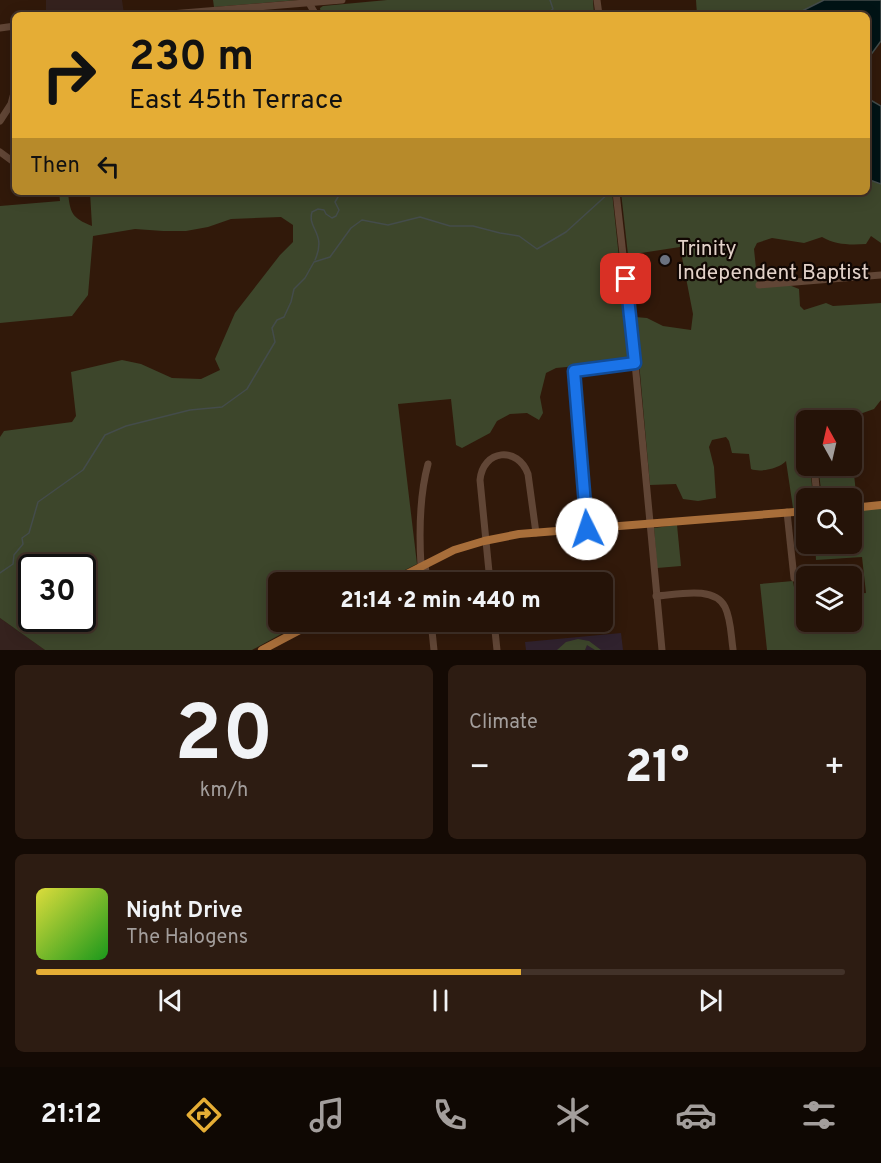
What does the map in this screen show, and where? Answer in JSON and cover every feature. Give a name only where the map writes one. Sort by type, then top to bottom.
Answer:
[{"type":"main road","points":[[862,507],[881,505]]},
{"type":"main road","points":[[410,572],[454,550],[484,541],[536,533],[796,512]]},
{"type":"main road","points":[[262,650],[296,632]]},
{"type":"street","points":[[196,12],[342,0]]},
{"type":"street","points":[[309,3],[314,12]]},
{"type":"street","points":[[0,121],[12,100]]},
{"type":"street","points":[[616,195],[662,650]]},
{"type":"street","points":[[759,285],[881,274]]},
{"type":"street","points":[[587,529],[574,371],[635,363]]},
{"type":"street","points":[[489,572],[484,541],[481,474],[488,461],[502,455],[514,456],[526,467],[536,533]]},
{"type":"street","points":[[425,572],[419,537],[428,464]]},
{"type":"street","points":[[787,512],[794,578]]},
{"type":"street","points":[[656,596],[704,593],[718,598],[725,607],[733,649]]},
{"type":"street","points":[[432,632],[434,650]]},
{"type":"street","points":[[495,632],[497,650]]},
{"type":"shaded area","points":[[46,0],[122,0],[124,12],[46,12]]},
{"type":"shaded area","points":[[824,0],[881,0],[881,41],[870,56],[870,12],[800,12]]},
{"type":"shaded area","points":[[870,100],[881,106],[881,184],[870,180]]},
{"type":"shaded area","points":[[0,618],[45,650],[0,650]]},
{"type":"shaded area","points":[[621,633],[623,650],[526,650],[525,642]]},
{"type":"green space","points":[[213,0],[298,0],[214,7]]},
{"type":"green space","points":[[387,0],[593,0],[594,12],[321,12],[320,8]]},
{"type":"green space","points":[[696,0],[824,0],[800,12],[697,12]]},
{"type":"green space","points":[[870,180],[881,184],[881,243],[871,236],[866,244],[838,243],[822,237],[804,243],[772,238],[757,243],[754,249],[758,288],[789,285],[799,289],[800,306],[804,310],[826,303],[833,306],[881,303],[881,400],[874,409],[862,413],[862,410],[796,410],[796,476],[811,476],[812,488],[796,488],[796,508],[793,508],[786,461],[770,469],[751,469],[749,454],[732,453],[726,437],[712,440],[709,447],[714,467],[716,498],[698,501],[683,499],[676,484],[650,485],[635,317],[647,318],[663,326],[691,330],[693,314],[680,247],[628,255],[621,195],[870,195]]},
{"type":"green space","points":[[59,195],[68,195],[73,214],[92,226],[90,195],[612,195],[630,361],[556,368],[546,373],[540,397],[543,413],[539,420],[527,413],[510,414],[497,421],[490,433],[462,448],[456,445],[451,399],[398,404],[417,564],[401,572],[268,572],[268,632],[285,632],[252,650],[45,650],[20,632],[96,632],[96,554],[18,554],[18,631],[0,618],[0,437],[4,431],[72,422],[76,416],[71,372],[122,360],[141,364],[172,378],[201,379],[220,370],[215,359],[235,313],[280,255],[293,242],[293,225],[281,217],[231,219],[208,227],[186,231],[135,229],[93,236],[88,295],[72,316],[0,323],[0,206],[60,201]]},
{"type":"green space","points":[[819,476],[854,476],[855,488],[821,488]]},
{"type":"green space","points":[[881,508],[881,650],[767,650],[760,584],[793,581],[796,599],[796,632],[862,632],[862,593],[866,593],[862,557],[816,560],[816,554],[862,554],[862,510]]},
{"type":"green space","points":[[677,525],[681,566],[657,568],[654,528]]},
{"type":"green space","points":[[578,639],[589,641],[601,650],[595,650],[587,645],[585,650],[557,650],[566,642]]},
{"type":"waterway","points":[[549,12],[553,9],[550,0]]},
{"type":"waterway","points":[[315,260],[319,244],[312,223],[312,212],[318,209],[324,210],[332,218],[336,216],[339,210],[335,202],[339,195]]},
{"type":"waterway","points":[[0,573],[13,564],[14,555],[23,544],[22,538],[29,533],[38,502],[83,470],[105,435],[126,426],[190,410],[222,407],[247,389],[275,342],[272,328],[277,320],[284,317],[294,289],[305,278],[314,262],[330,257],[351,228],[362,220],[388,225],[420,217],[450,226],[473,226],[519,236],[537,249],[566,232],[607,195]]},
{"type":"place","name":"Trinity Independent Baptist","points":[[665,260]]},
{"type":"route","points":[[587,529],[574,371],[635,363],[626,279]]}]
